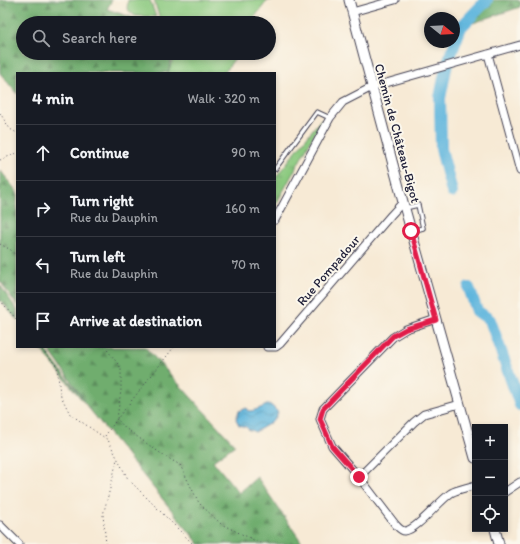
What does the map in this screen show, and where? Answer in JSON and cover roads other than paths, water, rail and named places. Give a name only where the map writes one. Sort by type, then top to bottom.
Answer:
[{"type":"street","name":"Chemin de Château-Bigot","points":[[349,0],[411,231],[472,447]]},
{"type":"street","points":[[352,12],[395,0]]},
{"type":"street","points":[[276,218],[330,118],[343,102],[372,87],[520,45]]},
{"type":"street","points":[[488,54],[517,152],[520,171]]},
{"type":"street","name":"Rue Pompadour","points":[[276,347],[391,215],[404,205]]},
{"type":"street","points":[[436,320],[406,329],[393,336],[323,409],[320,419],[332,446],[359,477],[395,524],[402,530],[406,531],[412,529],[442,500],[452,493],[472,486]]},
{"type":"street","points":[[359,477],[414,422],[424,414],[460,404]]},
{"type":"street","points":[[508,490],[520,482]]},
{"type":"street","points":[[0,525],[19,544]]},
{"type":"street","points":[[496,532],[499,544]]},
{"type":"lane","points":[[276,168],[317,112],[330,118]]},
{"type":"lane","points":[[404,205],[418,205],[423,228],[411,231]]},
{"type":"water","points":[[269,404],[278,412],[272,422],[255,432],[239,425],[236,419],[239,411],[246,408],[248,411],[259,409]]},
{"type":"waterway","points":[[452,192],[441,149],[440,98],[446,68],[461,27],[487,0]]},
{"type":"waterway","points":[[469,288],[477,311],[490,320],[520,405]]}]
